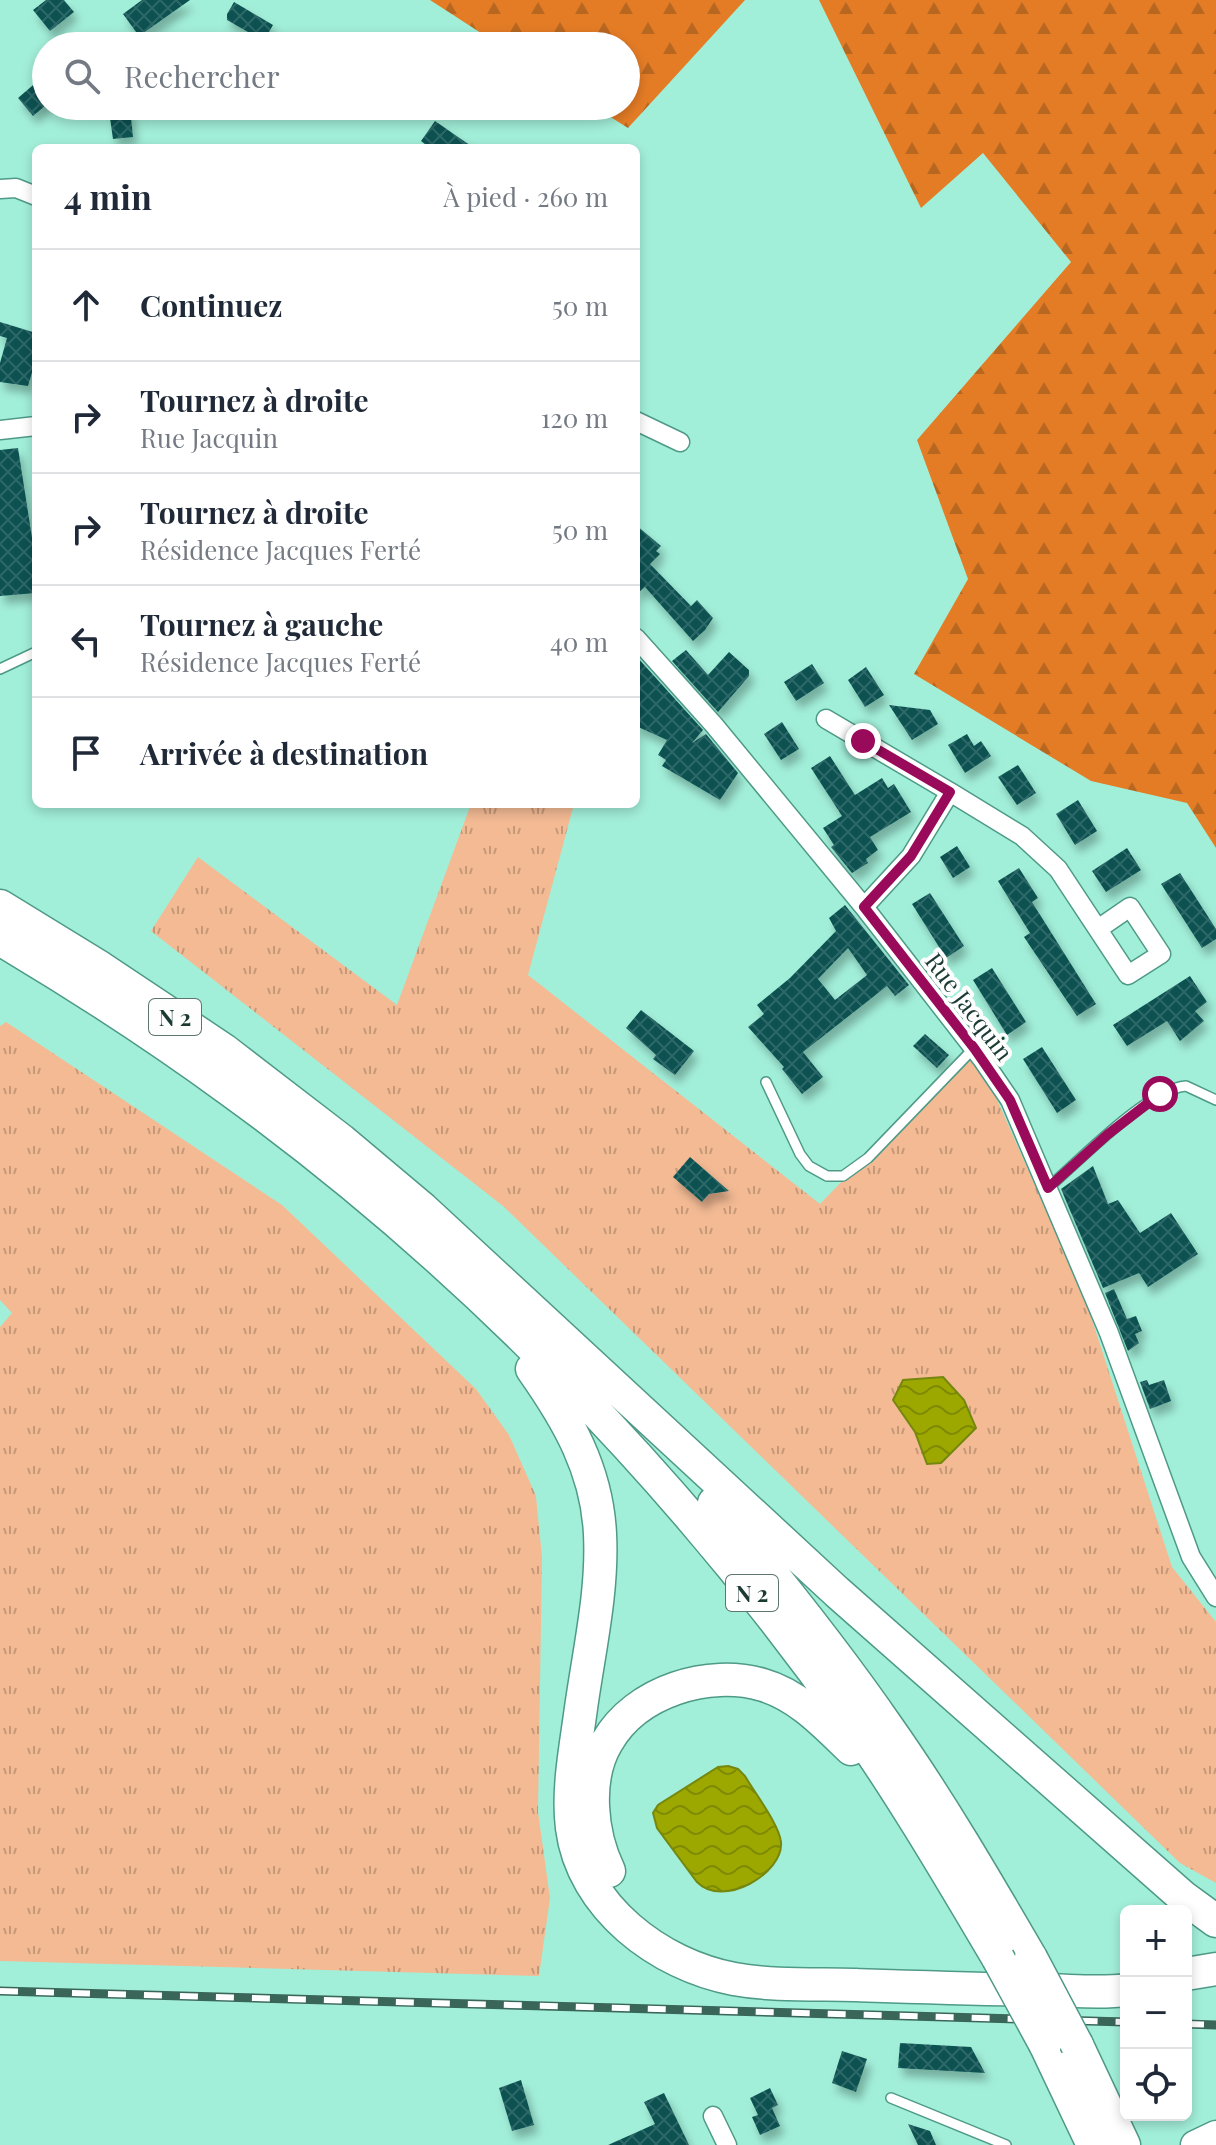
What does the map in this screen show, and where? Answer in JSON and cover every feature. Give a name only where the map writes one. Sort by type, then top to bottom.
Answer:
[{"type":"highway","name":"N 2","points":[[0,906],[101,968],[224,1050],[318,1122],[475,1255],[586,1361],[707,1494],[844,1665],[929,1788],[1031,1958],[1077,2045],[1106,2139]]},
{"type":"highway","name":"N 2","points":[[0,939],[106,1005],[232,1090],[339,1175],[451,1271],[623,1442],[718,1551],[852,1724],[916,1819],[1045,2044],[1106,2139]]},
{"type":"highway","points":[[451,1271],[500,1328],[552,1397],[578,1444],[594,1487],[600,1535],[599,1565],[575,1758],[571,1817],[581,1864],[615,1915],[671,1956],[732,1979],[957,1988],[1120,1990]]},
{"type":"highway","points":[[586,1361],[837,1592],[1183,1897],[1216,1921]]},
{"type":"highway","points":[[916,1819],[859,1757],[809,1710],[779,1691],[743,1680],[709,1681],[677,1687],[634,1712],[606,1743],[594,1793],[600,1852],[621,1890],[654,1923],[695,1949],[722,1959],[753,1966],[802,1970],[947,1977],[1120,1979]]},
{"type":"highway","points":[[1192,1973],[1216,1969]]},
{"type":"highway","points":[[1192,1981],[1216,1977]]},
{"type":"main road","points":[[1195,2145],[1216,2135]]},
{"type":"street","points":[[0,189],[16,188],[32,194]]},
{"type":"street","points":[[640,423],[680,442]]},
{"type":"street","points":[[0,430],[32,426]]},
{"type":"street","name":"Rue Jacquin","points":[[640,642],[714,725],[864,907],[974,1048],[1010,1100],[1109,1333],[1191,1557],[1216,1597]]},
{"type":"street","points":[[826,719],[1022,836],[1058,869],[1098,929]]},
{"type":"street","points":[[864,907],[911,856],[950,792]]},
{"type":"street","points":[[713,2116],[727,2145]]},
{"type":"lane","points":[[0,669],[32,654]]},
{"type":"lane","points":[[766,1082],[800,1154],[809,1166],[827,1176],[843,1176],[868,1158],[974,1048]]},
{"type":"lane","points":[[1048,1188],[1107,1135],[1160,1094],[1186,1086],[1216,1100]]},
{"type":"lane","points":[[891,2098],[1006,2145]]},
{"type":"green space","points":[[430,0],[745,0],[640,115],[640,32],[479,32]]},
{"type":"green space","points":[[819,0],[1216,0],[1216,848],[1187,803],[1091,781],[914,674],[968,579],[917,440],[1071,262],[983,153],[921,208]]},
{"type":"green space","points":[[615,120],[635,120],[628,128]]},
{"type":"green space","points":[[470,808],[573,808],[528,975],[820,1204],[973,1046],[1084,1295],[1172,1567],[1216,1622],[1216,1883],[1180,1863],[503,1206],[151,931],[198,857],[397,1005]]},
{"type":"green space","points":[[6,1022],[282,1205],[476,1389],[509,1435],[536,1496],[542,1557],[538,1812],[550,1898],[539,1976],[0,1961],[0,1327],[12,1313],[0,1300],[0,1026]]},
{"type":"water","points":[[943,1377],[964,1400],[976,1428],[941,1463],[927,1464],[915,1432],[893,1400],[903,1380]]},
{"type":"water","points":[[718,1767],[738,1769],[745,1776],[771,1817],[781,1842],[773,1865],[763,1875],[750,1884],[722,1892],[708,1889],[697,1882],[657,1828],[653,1813],[658,1805]]},
{"type":"building","points":[[46,0],[64,0],[74,12],[50,31],[33,10]]},
{"type":"building","points":[[142,0],[190,0],[145,32],[136,32],[123,14]]},
{"type":"building","points":[[234,2],[273,25],[269,32],[248,32],[227,20]]},
{"type":"building","points":[[32,86],[32,115],[18,98]]},
{"type":"building","points":[[110,120],[131,120],[133,137],[113,139]]},
{"type":"building","points":[[435,121],[468,144],[425,144],[421,141]]},
{"type":"building","points":[[0,322],[32,332],[32,372],[28,386],[0,382],[0,363],[7,338],[0,336]]},
{"type":"building","points":[[18,448],[32,537],[32,593],[0,596],[0,450]]},
{"type":"building","points":[[640,528],[661,546],[656,551],[660,554],[650,564],[691,606],[697,600],[713,618],[693,641],[645,587],[640,591]]},
{"type":"building","points":[[686,650],[708,675],[729,652],[749,670],[749,676],[718,712],[672,661]]},
{"type":"building","points":[[640,660],[703,730],[692,743],[706,734],[738,773],[720,800],[662,766],[666,760],[658,755],[667,740],[640,728]]},
{"type":"building","points":[[812,664],[824,683],[796,701],[784,682]]},
{"type":"building","points":[[866,667],[884,695],[865,707],[848,680]]},
{"type":"building","points":[[889,705],[930,710],[938,724],[912,740]]},
{"type":"building","points":[[782,722],[799,749],[781,760],[764,734]]},
{"type":"building","points":[[967,734],[974,746],[981,741],[991,756],[965,773],[948,745]]},
{"type":"building","points":[[830,756],[855,795],[882,778],[888,788],[894,784],[911,812],[870,837],[878,850],[866,859],[868,863],[852,873],[831,847],[834,845],[823,828],[842,816],[811,768]]},
{"type":"building","points":[[1018,765],[1036,793],[1017,805],[998,777]]},
{"type":"building","points":[[1078,800],[1097,831],[1075,845],[1056,814]]},
{"type":"building","points":[[957,846],[970,867],[953,878],[940,857]]},
{"type":"building","points":[[1127,848],[1141,870],[1106,892],[1092,871]]},
{"type":"building","points":[[1019,868],[1038,898],[1032,902],[1096,1004],[1077,1016],[1024,937],[1030,933],[998,881]]},
{"type":"building","points":[[1180,873],[1216,929],[1216,939],[1202,948],[1161,884]]},
{"type":"building","points":[[930,893],[964,946],[946,958],[912,904]]},
{"type":"building","points":[[845,905],[909,985],[895,996],[887,986],[803,1052],[823,1077],[802,1094],[782,1069],[784,1067],[748,1027],[764,1014],[757,1005],[790,978],[836,931],[829,918]],"holes":[[[848,948],[867,975],[835,1000],[818,979]]]},
{"type":"building","points":[[992,968],[1026,1022],[1007,1035],[973,980]]},
{"type":"building","points":[[1190,976],[1207,1002],[1195,1011],[1204,1021],[1180,1041],[1167,1021],[1127,1046],[1113,1025]]},
{"type":"building","points":[[641,1010],[694,1051],[675,1075],[653,1059],[656,1055],[626,1028]]},
{"type":"building","points":[[925,1034],[949,1055],[937,1068],[913,1046]]},
{"type":"building","points":[[1042,1047],[1076,1100],[1057,1113],[1023,1059]]},
{"type":"building","points":[[690,1157],[729,1191],[709,1194],[702,1202],[673,1177]]},
{"type":"building","points":[[1093,1166],[1108,1204],[1118,1200],[1140,1233],[1171,1213],[1198,1254],[1148,1287],[1139,1273],[1103,1288],[1061,1189]]},
{"type":"building","points":[[1114,1289],[1127,1319],[1136,1316],[1142,1331],[1135,1334],[1139,1343],[1128,1351],[1105,1293]]},
{"type":"building","points":[[1147,1380],[1149,1385],[1164,1380],[1171,1401],[1150,1409],[1140,1382]]},
{"type":"building","points":[[900,2043],[971,2047],[985,2073],[898,2068]]},
{"type":"building","points":[[842,2051],[867,2059],[856,2092],[832,2083]]},
{"type":"building","points":[[521,2080],[534,2125],[512,2131],[499,2088]]},
{"type":"building","points":[[770,2088],[778,2105],[772,2108],[780,2126],[760,2135],[752,2117],[758,2115],[750,2098]]},
{"type":"building","points":[[664,2093],[689,2145],[608,2145],[655,2124],[644,2102]]},
{"type":"building","points":[[908,2124],[930,2131],[936,2145],[918,2145]]},
{"type":"railway","points":[[0,1991],[1120,2022]]},
{"type":"railway","points":[[1192,2024],[1216,2025]]},
{"type":"route","points":[[863,741],[950,792],[911,856],[864,907],[974,1048],[1010,1100],[1048,1188],[1107,1135],[1160,1094]]}]
